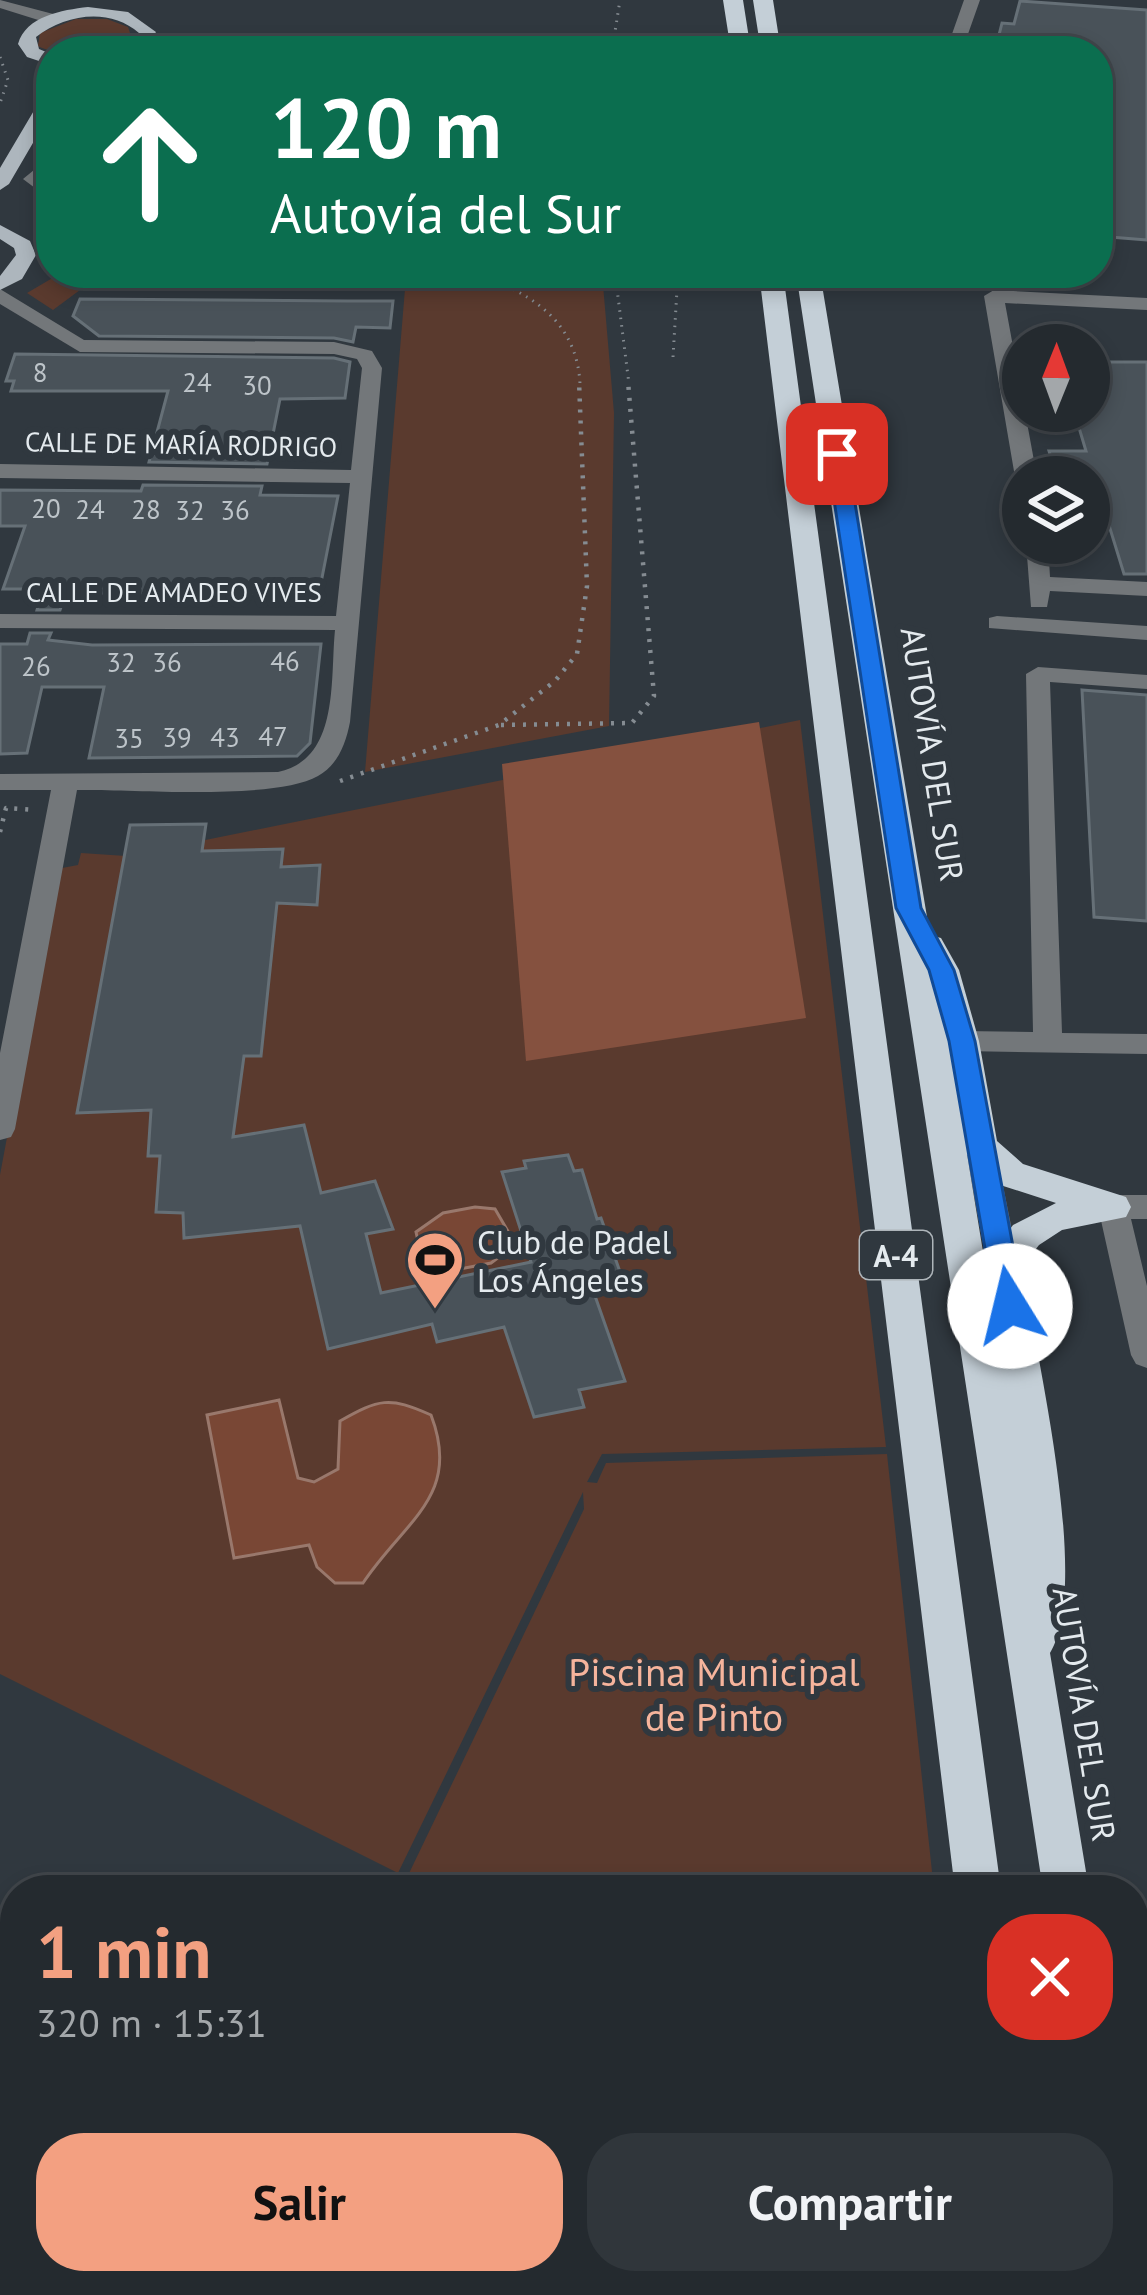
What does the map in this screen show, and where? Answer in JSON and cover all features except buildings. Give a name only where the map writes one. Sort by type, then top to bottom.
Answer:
[{"type":"highway","points":[[733,0],[739,36]]},
{"type":"highway","points":[[763,0],[769,36]]},
{"type":"highway","name":"A-4","points":[[773,288],[976,1875]]},
{"type":"highway","name":"AUTOVÍA DEL SUR","points":[[810,288],[1063,1875]]},
{"type":"highway","points":[[909,908],[942,970],[962,1041],[980,1146],[1010,1174],[1130,1207]]},
{"type":"highway","points":[[1031,1685],[1046,1550],[1004,1265],[1023,1233],[1055,1216],[1130,1207]]},
{"type":"main road","points":[[36,54],[26,44],[44,23],[110,7],[140,23],[148,32],[146,36]]},
{"type":"main road","points":[[0,184],[36,122]]},
{"type":"main road","points":[[0,231],[23,245],[26,256],[22,267],[0,284]]},
{"type":"street","points":[[959,36],[971,0]]},
{"type":"street","points":[[0,3],[44,23]]},
{"type":"street","points":[[0,15],[44,23]]},
{"type":"street","points":[[17,153],[36,156]]},
{"type":"street","points":[[0,295],[80,346],[334,348],[365,355],[372,368],[333,751],[316,768],[278,780],[0,782]]},
{"type":"street","points":[[1022,456],[994,296],[1147,304]]},
{"type":"street","name":"CALLE DE MARÍA RODRIGO","points":[[0,471],[361,477]]},
{"type":"street","points":[[1038,626],[1039,564]]},
{"type":"street","points":[[1040,583],[1147,589]]},
{"type":"street","name":"CALLE DE AMADEO VIVES","points":[[0,621],[348,622]]},
{"type":"street","points":[[997,623],[1147,633]]},
{"type":"street","points":[[1048,1043],[1038,674],[1147,682]]},
{"type":"street","points":[[0,1129],[66,780]]},
{"type":"street","points":[[962,1041],[1147,1044]]},
{"type":"street","points":[[980,1146],[1004,1265]]},
{"type":"street","points":[[1130,1207],[1147,1355]]},
{"type":"path","points":[[614,36],[620,0]]},
{"type":"path","points":[[0,58],[10,73],[10,87],[0,103]]},
{"type":"path","points":[[499,725],[555,681],[577,654],[587,586],[579,368],[570,334],[549,308],[516,288]]},
{"type":"path","points":[[400,760],[499,725],[632,723],[654,696],[617,288]]},
{"type":"path","points":[[673,357],[677,288]]},
{"type":"green space","points":[[76,19],[107,19],[128,27],[131,36],[40,36]]},
{"type":"green space","points":[[36,288],[83,288],[53,310],[27,293]]},
{"type":"green space","points":[[244,288],[603,288],[614,413],[609,726],[365,772],[405,289]]},
{"type":"green space","name":"Club de Padel Los Ángeles","points":[[800,720],[886,1447],[602,1454],[587,1482],[597,1483],[606,1463],[887,1454],[932,1875],[408,1875],[584,1509],[583,1492],[398,1873],[0,1674],[0,1175],[57,869],[78,865],[81,853],[126,856]]},
{"type":"shaded area","points":[[759,722],[806,1018],[526,1061],[502,764]]},
{"type":"shaded area","points":[[495,1209],[509,1233],[507,1251],[491,1263],[444,1272],[422,1259],[416,1232],[443,1213]]},
{"type":"shaded area","points":[[279,1400],[298,1478],[314,1482],[338,1469],[340,1421],[384,1403],[431,1415],[439,1443],[434,1487],[363,1583],[335,1583],[317,1567],[309,1545],[234,1558],[207,1415]]},
{"type":"place","name":"Club de Padel Los Ángeles","points":[[435,1311]]},
{"type":"route","points":[[837,454],[909,908],[942,970],[962,1041],[1010,1306]]},
{"type":"park label","name":"Piscina Municipal de Pinto","points":[[714,1694]]}]
